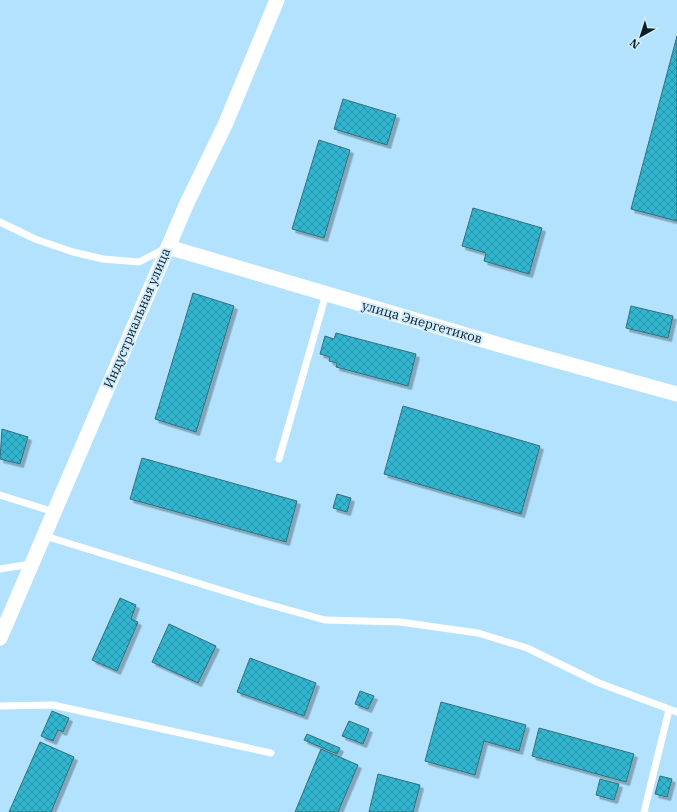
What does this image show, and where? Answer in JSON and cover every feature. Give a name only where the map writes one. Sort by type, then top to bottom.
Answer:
[{"type":"street","name":"Индустриальная улица","points":[[0,638],[168,247],[225,125],[277,0]]},
{"type":"street","name":"улица Энергетиков","points":[[168,247],[326,294],[677,394]]},
{"type":"lane","points":[[0,222],[35,239],[73,252],[103,259],[138,262],[168,247]]},
{"type":"lane","points":[[279,459],[326,294]]},
{"type":"lane","points":[[0,496],[54,512]]},
{"type":"lane","points":[[45,536],[325,620],[400,622],[478,633],[528,648],[599,683],[677,712]]},
{"type":"lane","points":[[0,569],[32,564]]},
{"type":"lane","points":[[0,706],[53,705],[271,753]]},
{"type":"lane","points":[[644,812],[669,710]]},
{"type":"building","points":[[677,36],[677,221],[631,209]]},
{"type":"building","points":[[343,99],[396,115],[387,145],[334,129]]},
{"type":"building","points":[[319,140],[350,150],[324,238],[292,229]]},
{"type":"building","points":[[473,208],[542,228],[529,274],[484,261],[486,253],[462,246]]},
{"type":"building","points":[[193,293],[234,306],[196,432],[155,419]]},
{"type":"building","points":[[631,306],[673,316],[668,338],[626,328]]},
{"type":"building","points":[[336,333],[416,354],[408,386],[336,367],[337,363],[329,361],[330,357],[320,354],[325,336],[334,339]]},
{"type":"building","points":[[403,406],[540,446],[521,514],[384,474]]},
{"type":"building","points":[[2,429],[28,437],[20,464],[0,459]]},
{"type":"building","points":[[142,458],[297,501],[286,542],[130,499]]},
{"type":"building","points":[[337,494],[351,498],[347,512],[333,508]]},
{"type":"building","points":[[120,598],[136,605],[131,619],[138,622],[117,671],[92,660]]},
{"type":"building","points":[[169,624],[216,646],[198,683],[152,662]]},
{"type":"building","points":[[250,658],[316,683],[304,716],[237,692]]},
{"type":"building","points":[[360,691],[374,696],[368,709],[355,704]]},
{"type":"building","points":[[441,702],[526,725],[519,751],[484,741],[475,775],[425,761]]},
{"type":"building","points":[[52,711],[69,718],[63,732],[58,730],[53,741],[41,736]]},
{"type":"building","points":[[349,721],[369,729],[363,744],[342,736]]},
{"type":"building","points":[[539,728],[634,754],[626,782],[532,756]]},
{"type":"building","points":[[307,734],[340,748],[337,754],[304,740]]},
{"type":"building","points":[[40,742],[74,757],[51,812],[9,812]]},
{"type":"building","points":[[321,749],[358,765],[338,812],[295,812]]},
{"type":"building","points":[[378,774],[420,785],[413,812],[369,812]]},
{"type":"building","points":[[660,776],[672,779],[667,797],[655,794]]},
{"type":"building","points":[[600,779],[619,784],[614,800],[596,795]]}]
